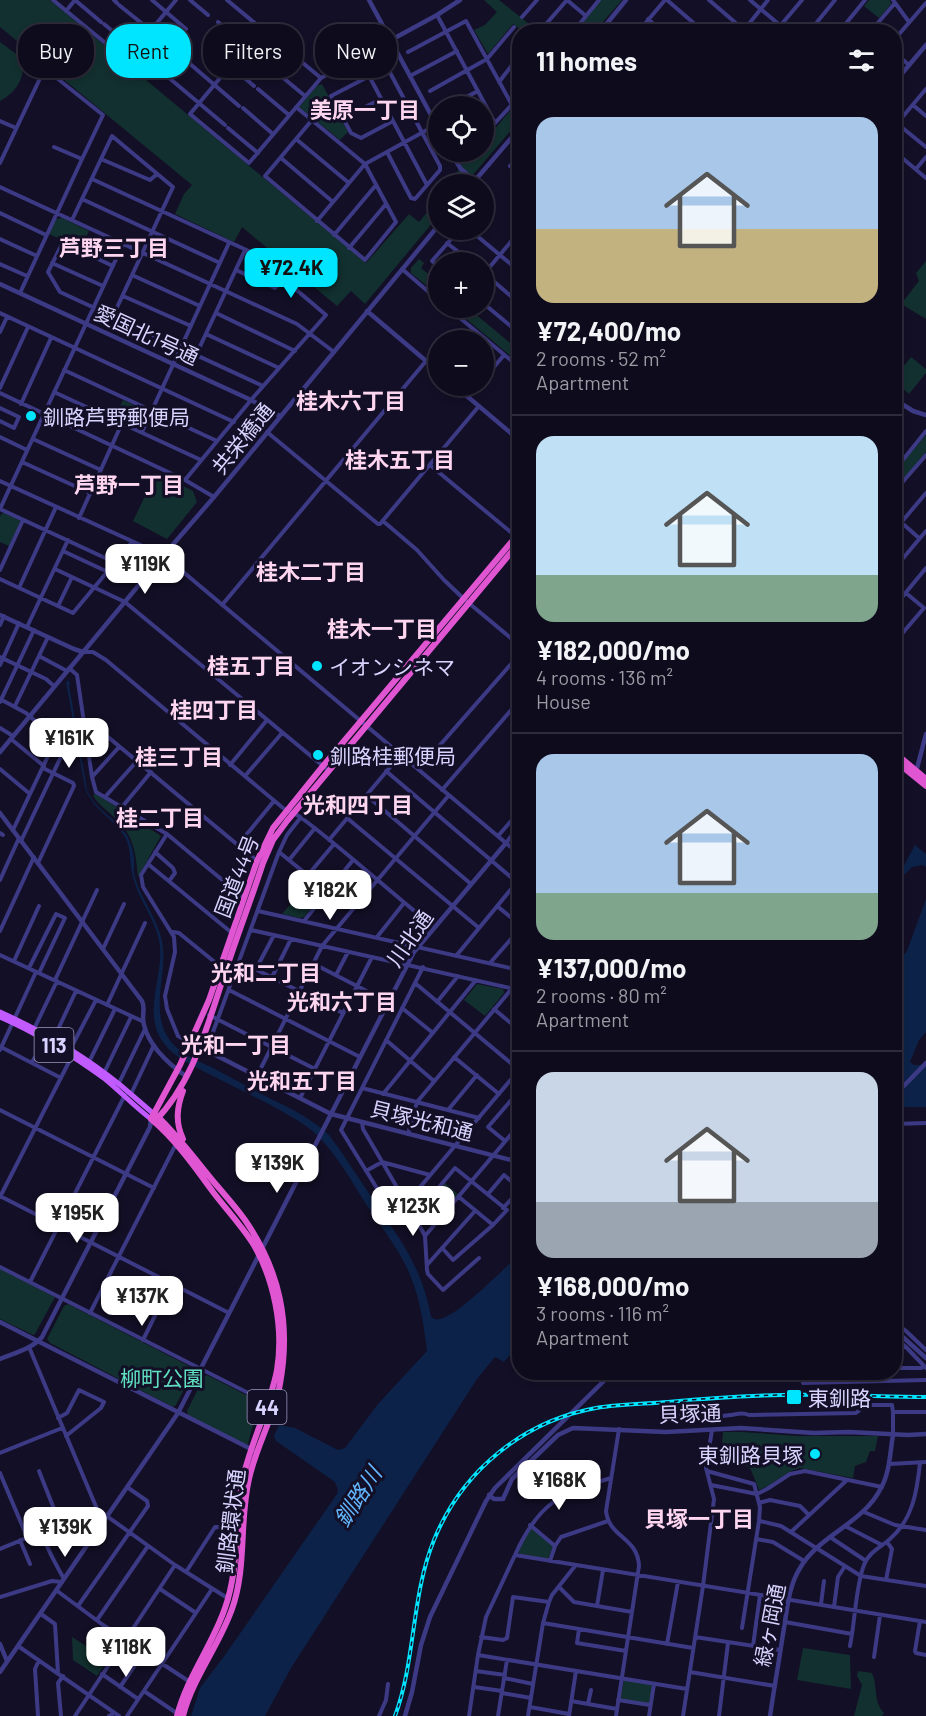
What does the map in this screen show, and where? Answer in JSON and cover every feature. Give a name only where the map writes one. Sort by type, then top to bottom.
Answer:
[{"type":"highway","name":"国道44号","points":[[154,1120],[223,970],[268,836],[286,811],[367,726],[512,545]]},
{"type":"highway","name":"国道44号","points":[[260,862],[273,840],[361,721],[467,601]]},
{"type":"highway","points":[[902,760],[926,786]]},
{"type":"highway","points":[[902,765],[926,779]]},
{"type":"highway","name":"国道44号","points":[[154,1120],[187,1076],[210,1016],[232,933],[248,901]]},
{"type":"highway","name":"44","points":[[187,1076],[178,1104],[178,1119],[187,1149]]},
{"type":"highway","name":"釧路環状通","points":[[154,1120],[242,1227],[259,1256],[270,1285],[278,1327],[277,1368],[271,1405]]},
{"type":"highway","name":"釧路環状通","points":[[154,1120],[172,1130],[237,1210],[262,1248],[277,1284],[284,1326],[280,1388],[271,1405],[241,1486],[231,1600],[190,1682],[180,1715]]},
{"type":"highway","name":"釧路環状通","points":[[180,1715],[222,1632],[242,1564],[247,1487],[254,1451]]},
{"type":"main road","name":"113","points":[[0,1015],[34,1029],[53,1040],[128,1095]]},
{"type":"main road","name":"113","points":[[14,1021],[104,1073],[118,1083],[154,1120]]},
{"type":"street","points":[[53,0],[106,44]]},
{"type":"street","points":[[66,11],[75,0],[106,26]]},
{"type":"street","points":[[152,0],[180,24]]},
{"type":"street","points":[[156,24],[176,0]]},
{"type":"street","points":[[190,0],[208,15]]},
{"type":"street","points":[[227,0],[255,24]]},
{"type":"street","points":[[369,0],[382,24]]},
{"type":"street","points":[[397,37],[460,0]]},
{"type":"street","points":[[522,17],[537,0]]},
{"type":"street","points":[[546,24],[567,0],[586,16]]},
{"type":"street","points":[[580,24],[599,0]]},
{"type":"street","points":[[606,24],[626,0]]},
{"type":"street","points":[[644,24],[666,0],[694,24]]},
{"type":"street","points":[[709,0],[735,24]]},
{"type":"street","points":[[750,0],[779,24]]},
{"type":"street","points":[[749,24],[768,0]]},
{"type":"street","points":[[783,24],[802,0]]},
{"type":"street","points":[[815,24],[835,0]]},
{"type":"street","points":[[846,24],[865,0]]},
{"type":"street","points":[[876,24],[894,1],[909,22]]},
{"type":"street","points":[[116,2],[142,24]]},
{"type":"street","points":[[902,30],[925,2]]},
{"type":"street","points":[[408,52],[446,31],[466,21],[512,105],[495,123],[457,51],[446,31],[437,15]]},
{"type":"street","points":[[648,19],[653,24]]},
{"type":"street","points":[[430,91],[487,59],[512,29]]},
{"type":"street","points":[[902,73],[926,45]]},
{"type":"street","points":[[397,51],[428,110]]},
{"type":"street","points":[[410,76],[457,51]]},
{"type":"street","points":[[902,59],[909,65]]},
{"type":"street","points":[[303,63],[315,73]]},
{"type":"street","points":[[191,65],[273,134]]},
{"type":"street","points":[[499,82],[512,65]]},
{"type":"street","points":[[0,163],[43,72],[48,71],[103,115],[20,293]]},
{"type":"street","points":[[169,78],[258,153]]},
{"type":"street","points":[[220,78],[190,114],[249,163],[321,78]]},
{"type":"street","points":[[244,78],[254,86]]},
{"type":"street","points":[[284,78],[305,96]]},
{"type":"street","points":[[365,78],[332,96],[351,132],[361,138],[393,121]]},
{"type":"street","points":[[370,78],[427,185]]},
{"type":"street","points":[[387,152],[411,198],[414,199],[440,170],[440,166],[393,78]]},
{"type":"street","points":[[258,89],[289,115]]},
{"type":"street","points":[[902,117],[926,89]]},
{"type":"street","points":[[468,96],[478,91]]},
{"type":"street","points":[[343,118],[381,99]]},
{"type":"street","points":[[913,105],[926,116]]},
{"type":"street","points":[[296,107],[312,120],[365,164],[396,222],[365,260],[265,176],[312,120]]},
{"type":"street","points":[[0,121],[16,128]]},
{"type":"street","points":[[902,129],[926,147]]},
{"type":"street","points":[[317,221],[365,164],[428,131]]},
{"type":"street","points":[[72,220],[112,136],[173,187],[113,316]]},
{"type":"street","points":[[481,174],[512,137]]},
{"type":"street","points":[[296,139],[349,183]]},
{"type":"street","points":[[54,147],[82,159]]},
{"type":"street","points":[[916,169],[926,157]]},
{"type":"street","points":[[280,158],[333,202]]},
{"type":"street","points":[[902,158],[926,178]]},
{"type":"street","points":[[101,159],[150,180],[157,174]]},
{"type":"street","points":[[92,178],[253,254],[326,315],[185,480]]},
{"type":"street","points":[[334,235],[376,184]]},
{"type":"street","points":[[0,186],[297,324],[334,352]]},
{"type":"street","points":[[82,199],[220,263]]},
{"type":"street","points":[[349,248],[386,204]]},
{"type":"street","points":[[0,213],[46,235]]},
{"type":"street","points":[[0,238],[37,256]]},
{"type":"street","name":"共栄橋通","points":[[0,752],[428,238]]},
{"type":"street","points":[[440,252],[450,240]]},
{"type":"street","points":[[482,240],[512,265]]},
{"type":"street","points":[[113,266],[64,243],[48,272],[60,292],[263,386]]},
{"type":"street","points":[[142,432],[229,243]]},
{"type":"street","points":[[447,243],[458,252]]},
{"type":"street","points":[[494,261],[512,243]]},
{"type":"street","points":[[116,562],[0,509],[123,244]]},
{"type":"street","points":[[196,355],[245,250]]},
{"type":"street","points":[[52,263],[104,286]]},
{"type":"street","points":[[0,264],[27,276]]},
{"type":"street","points":[[402,269],[428,291]]},
{"type":"street","points":[[236,270],[275,288],[283,279]]},
{"type":"street","points":[[132,274],[200,306]]},
{"type":"street","points":[[494,283],[512,297]]},
{"type":"street","name":"愛国北1号通","points":[[0,284],[251,400],[280,416]]},
{"type":"street","points":[[123,296],[191,326]]},
{"type":"street","points":[[222,605],[426,361],[367,311]]},
{"type":"street","points":[[494,312],[512,327]]},
{"type":"street","points":[[0,314],[234,422]]},
{"type":"street","points":[[216,314],[295,351]]},
{"type":"street","points":[[0,332],[7,317]]},
{"type":"street","points":[[460,318],[512,361]]},
{"type":"street","points":[[0,388],[28,327]]},
{"type":"street","points":[[206,334],[279,368]]},
{"type":"street","points":[[21,404],[51,338]]},
{"type":"street","points":[[494,367],[504,355]]},
{"type":"street","points":[[64,370],[217,441]]},
{"type":"street","points":[[54,392],[201,460]]},
{"type":"street","points":[[0,393],[185,480],[214,497]]},
{"type":"street","points":[[468,397],[512,434]]},
{"type":"street","points":[[902,404],[926,415]]},
{"type":"street","points":[[267,432],[378,524],[383,521],[479,406]]},
{"type":"street","points":[[0,408],[19,417],[14,428],[0,421]]},
{"type":"street","points":[[79,518],[122,423]]},
{"type":"street","points":[[902,461],[926,431]]},
{"type":"street","points":[[0,437],[27,450]]},
{"type":"street","points":[[33,439],[101,470]]},
{"type":"street","points":[[902,483],[926,455]]},
{"type":"street","points":[[22,462],[90,493]]},
{"type":"street","points":[[430,465],[512,533]]},
{"type":"street","points":[[0,481],[163,556],[512,848]]},
{"type":"street","points":[[920,538],[902,522],[926,493]]},
{"type":"street","points":[[19,588],[56,507]]},
{"type":"street","points":[[0,570],[23,520]]},
{"type":"street","points":[[383,521],[417,550],[444,580],[512,639]]},
{"type":"street","points":[[902,559],[926,531]]},
{"type":"street","points":[[27,627],[68,540]]},
{"type":"street","points":[[0,579],[73,613],[132,542]]},
{"type":"street","points":[[63,551],[108,572]]},
{"type":"street","points":[[902,597],[926,568]]},
{"type":"street","points":[[55,569],[125,602],[326,769]]},
{"type":"street","points":[[58,606],[72,578]]},
{"type":"street","points":[[902,634],[924,608],[906,593]]},
{"type":"street","points":[[0,625],[2,615],[74,649],[93,652]]},
{"type":"street","points":[[0,665],[19,623]]},
{"type":"street","points":[[0,880],[66,747],[15,706],[0,700],[34,630]]},
{"type":"street","points":[[15,706],[48,637]]},
{"type":"street","points":[[88,646],[286,811],[295,812],[434,927]]},
{"type":"street","points":[[74,649],[78,657]]},
{"type":"street","points":[[39,656],[77,675],[82,718],[96,792],[167,834],[259,909],[512,969]]},
{"type":"street","points":[[2,658],[46,679],[54,686]]},
{"type":"street","points":[[419,770],[511,664]]},
{"type":"street","points":[[442,790],[512,708]]},
{"type":"street","points":[[82,718],[90,722],[260,862]]},
{"type":"street","points":[[230,765],[267,720]]},
{"type":"street","points":[[0,728],[43,767],[74,783],[38,863]]},
{"type":"street","points":[[245,776],[282,733]]},
{"type":"street","points":[[915,774],[926,734]]},
{"type":"street","points":[[13,830],[56,741]]},
{"type":"street","points":[[92,777],[119,747]]},
{"type":"street","points":[[329,840],[401,754]]},
{"type":"street","points":[[105,797],[137,761]]},
{"type":"street","points":[[0,769],[30,794]]},
{"type":"street","points":[[386,771],[512,878]]},
{"type":"street","points":[[122,807],[151,772]]},
{"type":"street","points":[[366,795],[471,884]]},
{"type":"street","points":[[257,1076],[322,946],[449,795]]},
{"type":"street","points":[[238,845],[274,801]]},
{"type":"street","points":[[0,813],[144,1005],[142,1021],[154,1046],[187,1076]]},
{"type":"street","points":[[206,1051],[279,852],[287,835],[301,817]]},
{"type":"street","points":[[347,818],[479,928]]},
{"type":"street","points":[[498,836],[512,820]]},
{"type":"street","points":[[289,860],[315,828]]},
{"type":"street","points":[[167,834],[141,875],[142,883],[174,937],[175,952],[166,987],[165,1002],[178,1036],[189,1046]]},
{"type":"street","points":[[506,843],[512,835]]},
{"type":"street","name":"川北通","points":[[0,1672],[178,1413],[407,965],[434,927],[506,843]]},
{"type":"street","points":[[308,875],[334,844]]},
{"type":"street","points":[[155,852],[173,868],[175,873],[169,881]]},
{"type":"street","points":[[279,852],[327,891]]},
{"type":"street","points":[[0,931],[34,857]]},
{"type":"street","points":[[304,921],[353,860]]},
{"type":"street","points":[[148,864],[232,933]]},
{"type":"street","points":[[34,1029],[97,890]]},
{"type":"street","points":[[456,956],[512,890]]},
{"type":"street","points":[[376,937],[405,903]]},
{"type":"street","points":[[103,949],[124,904]]},
{"type":"street","points":[[14,961],[39,906]]},
{"type":"street","points":[[497,906],[512,918]]},
{"type":"street","points":[[29,968],[56,914],[65,918],[0,1048],[61,1078]]},
{"type":"street","points":[[107,1005],[145,923]]},
{"type":"street","points":[[251,930],[512,988],[417,1102],[408,1134]]},
{"type":"street","points":[[172,932],[179,933],[234,977]]},
{"type":"street","points":[[256,969],[274,935]]},
{"type":"street","points":[[490,964],[512,938]]},
{"type":"street","points":[[272,977],[291,939]]},
{"type":"street","points":[[336,975],[348,952]]},
{"type":"street","points":[[0,955],[142,1021]]},
{"type":"street","points":[[300,1098],[372,957]]},
{"type":"street","points":[[240,961],[343,1014]]},
{"type":"street","points":[[314,964],[388,1002]]},
{"type":"street","points":[[423,967],[341,1130],[393,1211],[399,1212],[512,1078]]},
{"type":"street","points":[[437,1002],[459,976]]},
{"type":"street","points":[[383,1094],[476,980]]},
{"type":"street","points":[[415,982],[512,1064]]},
{"type":"street","points":[[229,990],[360,1057]]},
{"type":"street","points":[[53,1040],[76,991]]},
{"type":"street","points":[[96,1000],[72,1047],[73,1054],[0,1197],[229,1313]]},
{"type":"street","points":[[402,1008],[433,1033]]},
{"type":"street","points":[[89,1063],[115,1009]]},
{"type":"street","points":[[494,1009],[512,1022]]},
{"type":"street","points":[[203,1013],[315,1069]]},
{"type":"street","points":[[104,1073],[131,1017]]},
{"type":"street","points":[[118,1083],[145,1029]]},
{"type":"street","points":[[386,1041],[434,1081]]},
{"type":"street","points":[[32,1062],[42,1044]]},
{"type":"street","points":[[30,1282],[93,1157],[154,1046]]},
{"type":"street","name":"貝塚光和通","points":[[189,1046],[206,1051],[331,1114],[512,1160]]},
{"type":"street","points":[[454,1057],[499,1094]]},
{"type":"street","points":[[902,1088],[926,1063]]},
{"type":"street","points":[[448,1110],[477,1075]]},
{"type":"street","points":[[362,1088],[478,1118]]},
{"type":"street","points":[[505,1141],[488,1128],[512,1099]]},
{"type":"street","points":[[0,1110],[154,1188]]},
{"type":"street","points":[[0,1359],[29,1347],[42,1337],[154,1120]]},
{"type":"street","points":[[362,1122],[363,1130],[425,1236],[428,1274],[443,1290],[478,1258]]},
{"type":"street","points":[[902,1124],[926,1123]]},
{"type":"street","points":[[425,1236],[512,1135]]},
{"type":"street","points":[[90,1313],[176,1144]]},
{"type":"street","points":[[366,1171],[382,1162],[430,1175]]},
{"type":"street","points":[[414,1217],[455,1168],[507,1210],[453,1260],[443,1249]]},
{"type":"street","points":[[488,1194],[504,1175],[512,1182]]},
{"type":"street","points":[[458,1197],[493,1225]]},
{"type":"street","points":[[504,1208],[512,1198]]},
{"type":"street","points":[[427,1265],[475,1211]]},
{"type":"street","points":[[0,1267],[271,1405]]},
{"type":"street","points":[[143,1340],[171,1283]]},
{"type":"street","points":[[0,1322],[254,1451]]},
{"type":"street","points":[[902,1328],[926,1350]]},
{"type":"street","points":[[902,1336],[926,1358]]},
{"type":"street","points":[[902,1344],[925,1367]]},
{"type":"street","points":[[29,1347],[97,1509],[175,1565],[231,1600]]},
{"type":"street","points":[[902,1368],[925,1367]]},
{"type":"street","points":[[405,1716],[422,1641],[430,1617],[489,1495],[605,1380]]},
{"type":"street","points":[[803,1383],[926,1380]]},
{"type":"street","points":[[58,1418],[68,1413],[79,1390],[104,1402],[101,1408],[66,1436]]},
{"type":"street","points":[[668,1411],[668,1414],[672,1416],[685,1417],[742,1413],[749,1415],[856,1413],[866,1405],[892,1405],[893,1434]]},
{"type":"street","points":[[893,1412],[926,1412]]},
{"type":"street","name":"貝塚通","points":[[489,1495],[503,1499],[512,1479],[564,1431],[578,1427],[666,1432],[741,1428],[814,1433],[926,1434]]},
{"type":"street","points":[[0,1453],[62,1428]]},
{"type":"street","points":[[615,1716],[639,1566],[637,1552],[612,1528],[606,1510],[619,1430]]},
{"type":"street","points":[[683,1716],[704,1586],[714,1499],[706,1463],[712,1430]]},
{"type":"street","name":"緑ヶ岡通","points":[[770,1716],[789,1599],[795,1577],[804,1561],[816,1548],[864,1512],[874,1501],[882,1487],[889,1464],[893,1434]]},
{"type":"street","points":[[889,1464],[926,1462]]},
{"type":"street","points":[[850,1646],[861,1576],[866,1561],[902,1526],[911,1510],[917,1489],[920,1463]]},
{"type":"street","points":[[39,1471],[60,1524]]},
{"type":"street","points":[[707,1471],[754,1484],[757,1494],[759,1521],[742,1628]]},
{"type":"street","points":[[711,1485],[757,1494],[795,1472],[805,1471],[882,1487]]},
{"type":"street","points":[[0,1473],[27,1538]]},
{"type":"street","points":[[469,1716],[486,1617],[531,1525],[553,1502],[584,1486],[611,1478]]},
{"type":"street","points":[[791,1532],[847,1480]]},
{"type":"street","points":[[78,1606],[148,1506],[148,1503],[127,1487]]},
{"type":"street","points":[[759,1503],[770,1500],[800,1506],[809,1515]]},
{"type":"street","points":[[0,1549],[97,1509]]},
{"type":"street","points":[[864,1512],[879,1520],[926,1530]]},
{"type":"street","points":[[550,1561],[561,1537],[609,1521]]},
{"type":"street","points":[[759,1521],[781,1526],[861,1576],[926,1586]]},
{"type":"street","points":[[531,1525],[555,1546]]},
{"type":"street","points":[[845,1526],[892,1549],[886,1580]]},
{"type":"street","points":[[186,1572],[215,1527],[238,1528]]},
{"type":"street","points":[[830,1537],[866,1561]]},
{"type":"street","points":[[756,1539],[773,1542],[804,1561]]},
{"type":"street","points":[[20,1540],[30,1564]]},
{"type":"street","points":[[0,1597],[52,1581],[63,1580],[47,1546]]},
{"type":"street","points":[[97,1620],[148,1546]]},
{"type":"street","points":[[515,1555],[926,1622]]},
{"type":"street","points":[[75,1716],[175,1565]]},
{"type":"street","points":[[528,1716],[543,1623],[549,1602],[576,1565]]},
{"type":"street","points":[[834,1607],[838,1577],[844,1566]]},
{"type":"street","points":[[597,1606],[603,1570]]},
{"type":"street","points":[[821,1605],[824,1581]]},
{"type":"street","points":[[667,1644],[678,1582]]},
{"type":"street","points":[[558,1587],[574,1602],[632,1612]]},
{"type":"street","points":[[160,1589],[196,1613]]},
{"type":"street","points":[[127,1716],[212,1589]]},
{"type":"street","points":[[56,1590],[190,1682]]},
{"type":"street","points":[[753,1646],[760,1595]]},
{"type":"street","points":[[481,1637],[503,1640],[507,1638],[513,1597],[549,1602]]},
{"type":"street","points":[[40,1614],[56,1624],[58,1673]]},
{"type":"street","points":[[874,1657],[880,1615]]},
{"type":"street","points":[[920,1621],[915,1651],[926,1655]]},
{"type":"street","points":[[785,1622],[852,1634]]},
{"type":"street","points":[[543,1623],[693,1648]]},
{"type":"street","points":[[579,1629],[577,1643],[626,1651]]},
{"type":"street","points":[[695,1637],[780,1650]]},
{"type":"street","points":[[718,1716],[728,1642]]},
{"type":"street","points":[[0,1644],[7,1661]]},
{"type":"street","points":[[18,1646],[119,1716]]},
{"type":"street","points":[[120,1687],[144,1652]]},
{"type":"street","points":[[478,1655],[687,1689]]},
{"type":"street","points":[[38,1716],[35,1669],[39,1659]]},
{"type":"street","points":[[498,1716],[507,1660]]},
{"type":"street","points":[[476,1671],[533,1683]]},
{"type":"street","points":[[530,1707],[569,1715],[576,1671]]},
{"type":"street","points":[[690,1672],[775,1686]]},
{"type":"street","points":[[102,1674],[138,1699]]},
{"type":"street","points":[[61,1716],[58,1683],[63,1676]]},
{"type":"street","points":[[379,1716],[386,1700],[388,1684]]},
{"type":"street","points":[[649,1716],[654,1684]]},
{"type":"street","points":[[474,1687],[531,1698]]},
{"type":"street","points":[[588,1704],[591,1690]]},
{"type":"street","points":[[144,1691],[180,1715]]},
{"type":"street","points":[[618,1700],[650,1705]]},
{"type":"street","points":[[571,1701],[617,1709]]},
{"type":"street","points":[[109,1716],[114,1713]]},
{"type":"green space","points":[[0,0],[50,0],[79,24],[18,24],[18,42],[0,27]]},
{"type":"green space","points":[[484,0],[499,0],[529,24],[512,24],[488,54],[474,30],[485,25],[497,12]]},
{"type":"green space","points":[[601,0],[622,0],[601,24],[582,24]]},
{"type":"green space","points":[[869,0],[890,0],[891,4],[879,18],[864,6]]},
{"type":"green space","points":[[94,37],[106,47],[106,78],[144,78],[366,263],[409,214],[419,222],[428,211],[428,228],[365,304],[351,291],[337,306],[242,227],[234,242],[175,214],[184,194],[192,185],[62,78],[94,78]]},
{"type":"green space","points":[[0,42],[18,55],[18,78],[21,78],[15,89],[0,101]]},
{"type":"green space","points":[[322,84],[348,132],[340,140],[299,107],[317,86]]},
{"type":"green space","points":[[512,108],[512,129],[494,150],[494,130]]},
{"type":"green space","points":[[463,162],[484,162],[474,174],[456,174]]},
{"type":"green space","points":[[62,218],[89,231],[81,248],[49,234],[56,219]]},
{"type":"green space","points":[[419,259],[424,263],[421,268],[428,274],[428,287],[411,273],[411,268]]},
{"type":"green space","points":[[926,261],[926,319],[902,305],[919,281],[916,273]]},
{"type":"green space","points":[[465,318],[480,318],[512,345],[512,357],[494,342],[494,330],[479,330]]},
{"type":"green space","points":[[911,357],[926,369],[926,373],[909,394],[902,388],[902,368]]},
{"type":"green space","points":[[123,400],[149,412],[140,430],[114,418]]},
{"type":"green space","points":[[926,435],[926,452],[902,480],[902,464]]},
{"type":"green space","points":[[156,473],[193,491],[197,502],[167,539],[133,521]]},
{"type":"green space","points":[[4,513],[20,522],[9,546],[0,542],[0,517]]},
{"type":"green space","points":[[95,793],[161,836],[138,877],[131,839],[123,826],[95,799],[93,796]]},
{"type":"green space","points":[[311,881],[323,893],[304,917],[282,914]]},
{"type":"green space","points":[[477,984],[503,989],[504,993],[485,1016],[464,1000]]},
{"type":"green space","points":[[445,1183],[458,1194],[443,1211],[431,1200]]},
{"type":"green space","points":[[0,1269],[55,1297],[35,1334],[0,1319]]},
{"type":"green space","name":"柳町公園","points":[[68,1304],[193,1368],[176,1405],[173,1407],[50,1343],[47,1339],[64,1306]]},
{"type":"green space","name":"柳町公園","points":[[207,1375],[262,1403],[248,1444],[188,1415],[187,1411]]},
{"type":"green space","points":[[723,1432],[798,1436],[878,1436],[875,1451],[870,1451],[866,1462],[855,1466],[853,1478],[800,1468],[759,1490],[751,1470],[745,1465],[736,1467],[721,1456]]},
{"type":"green space","points":[[532,1529],[553,1546],[548,1559],[520,1554],[518,1551]]},
{"type":"green space","points":[[72,1637],[108,1660],[97,1676],[73,1660]]},
{"type":"green space","points":[[803,1648],[850,1655],[851,1689],[797,1680]]},
{"type":"green space","points":[[858,1671],[872,1673],[878,1704],[884,1713],[882,1716],[854,1716],[862,1685],[857,1676]]},
{"type":"green space","points":[[624,1680],[653,1685],[649,1704],[620,1699]]},
{"type":"water","name":"釧路川","points":[[69,680],[71,683],[69,685],[87,790],[96,804],[128,837],[133,853],[135,878],[160,933],[163,954],[161,1019],[172,1043],[192,1058],[301,1115],[329,1135],[409,1255],[422,1283],[431,1317],[440,1319],[448,1316],[481,1291],[512,1262],[512,1352],[504,1362],[495,1357],[477,1379],[291,1668],[265,1716],[191,1716],[200,1688],[337,1494],[335,1482],[276,1441],[274,1436],[279,1425],[295,1428],[338,1450],[345,1448],[378,1404],[427,1351],[422,1315],[412,1280],[399,1253],[339,1162],[321,1139],[289,1115],[185,1061],[163,1042],[154,1018],[160,953],[159,940],[154,924],[135,885],[129,847],[125,837],[94,803],[85,788],[66,682]]},
{"type":"water","points":[[915,845],[926,854],[926,867],[923,865],[912,867],[902,877],[902,869]]},
{"type":"water","points":[[926,899],[926,1032],[919,1040],[910,1062],[914,1065],[926,1065],[926,1107],[902,1107],[902,957],[907,951]]},
{"type":"railway","points":[[395,1716],[407,1672],[421,1583],[434,1540],[446,1515],[478,1471],[520,1437],[544,1424],[569,1415],[614,1406],[764,1395],[926,1397]]},
{"type":"place","name":"釧路芦野郵便局","points":[[31,416]]},
{"type":"place","name":"イオンシネマ","points":[[317,666]]},
{"type":"place","name":"釧路桂郵便局","points":[[318,755]]},
{"type":"place","name":"東釧路","points":[[794,1397]]},
{"type":"place","name":"東釧路貝塚","points":[[815,1454]]},
{"type":"district","name":"美原一丁目","points":[[365,109]]},
{"type":"district","name":"芦野三丁目","points":[[114,247]]},
{"type":"district","name":"桂木六丁目","points":[[351,400]]},
{"type":"district","name":"桂木五丁目","points":[[400,459]]},
{"type":"district","name":"芦野一丁目","points":[[129,484]]},
{"type":"district","name":"桂木二丁目","points":[[311,571]]},
{"type":"district","name":"桂木一丁目","points":[[382,628]]},
{"type":"district","name":"桂五丁目","points":[[251,665]]},
{"type":"district","name":"桂四丁目","points":[[214,709]]},
{"type":"district","name":"桂三丁目","points":[[179,756]]},
{"type":"district","name":"光和四丁目","points":[[358,804]]},
{"type":"district","name":"桂二丁目","points":[[160,817]]},
{"type":"district","name":"光和二丁目","points":[[266,972]]},
{"type":"district","name":"光和六丁目","points":[[342,1001]]},
{"type":"district","name":"光和一丁目","points":[[236,1044]]},
{"type":"district","name":"光和五丁目","points":[[302,1080]]},
{"type":"district","name":"貝塚一丁目","points":[[699,1518]]}]
